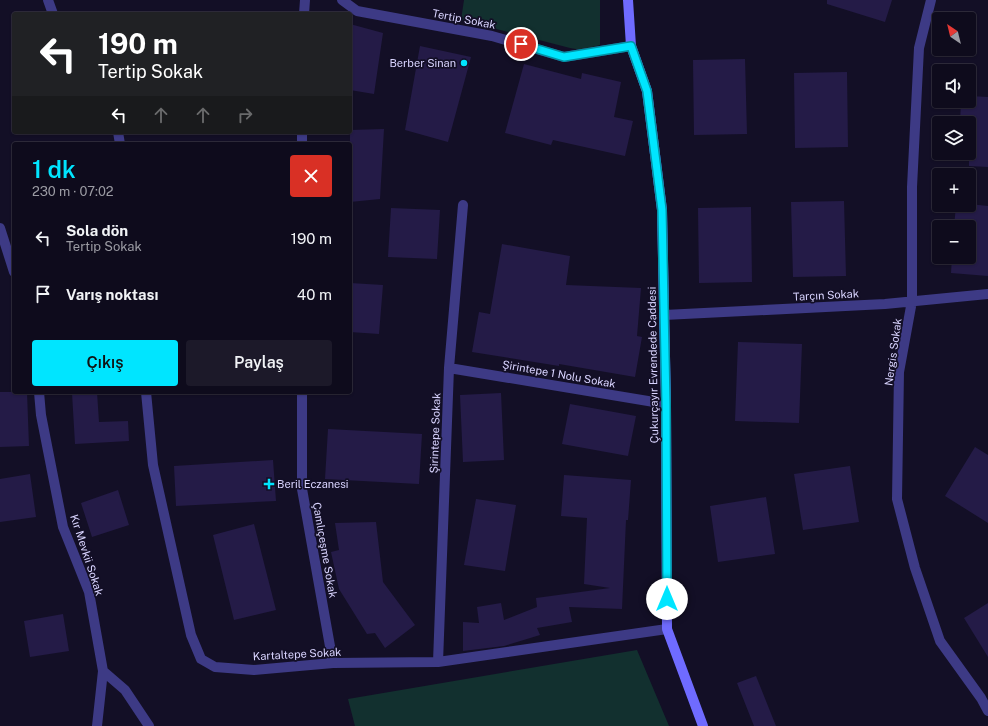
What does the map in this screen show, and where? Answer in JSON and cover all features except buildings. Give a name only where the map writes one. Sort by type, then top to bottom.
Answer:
[{"type":"street","points":[[48,0],[52,12]]},
{"type":"street","points":[[304,12],[305,0]]},
{"type":"street","name":"Tertip Sokak","points":[[342,0],[357,11],[492,36],[564,57],[631,46]]},
{"type":"street","points":[[357,11],[359,0]]},
{"type":"street","name":"Çukurçayır Evrendede Caddesi","points":[[628,0],[631,46],[647,91],[661,203],[666,404],[667,629],[703,726]]},
{"type":"street","name":"Nergis Sokak","points":[[932,0],[919,48],[912,187],[912,301],[900,372],[897,499],[915,568],[940,641],[981,698],[988,711]]},
{"type":"street","name":"Şirintepe Sokak","points":[[438,662],[449,368],[463,205]]},
{"type":"street","points":[[0,228],[12,266]]},
{"type":"street","name":"Tarçın Sokak","points":[[664,316],[885,304],[988,294]]},
{"type":"street","name":"Şirintepe 1 Nolu Sokak","points":[[449,368],[666,404]]},
{"type":"street","name":"Kır Mevkii Sokak","points":[[39,394],[41,415],[64,527],[89,592],[103,671],[97,726]]},
{"type":"street","name":"Kartaltepe Sokak","points":[[146,394],[153,465],[192,635],[201,659],[215,667],[254,670],[333,663],[438,662],[667,629]]},
{"type":"street","name":"Çamlıçeşme Sokak","points":[[302,394],[302,488],[333,663]]},
{"type":"street","points":[[103,671],[125,690],[149,726]]},
{"type":"green space","points":[[464,0],[600,0],[600,45],[581,50],[461,20]]},
{"type":"green space","points":[[637,650],[669,726],[355,726],[348,699]]},
{"type":"place","name":"Berber Sinan","points":[[464,63]]},
{"type":"place","name":"Beril Eczanesi","points":[[269,484]]},
{"type":"route","points":[[521,44],[564,57],[631,46],[647,91],[662,210],[666,404],[667,599]]}]
